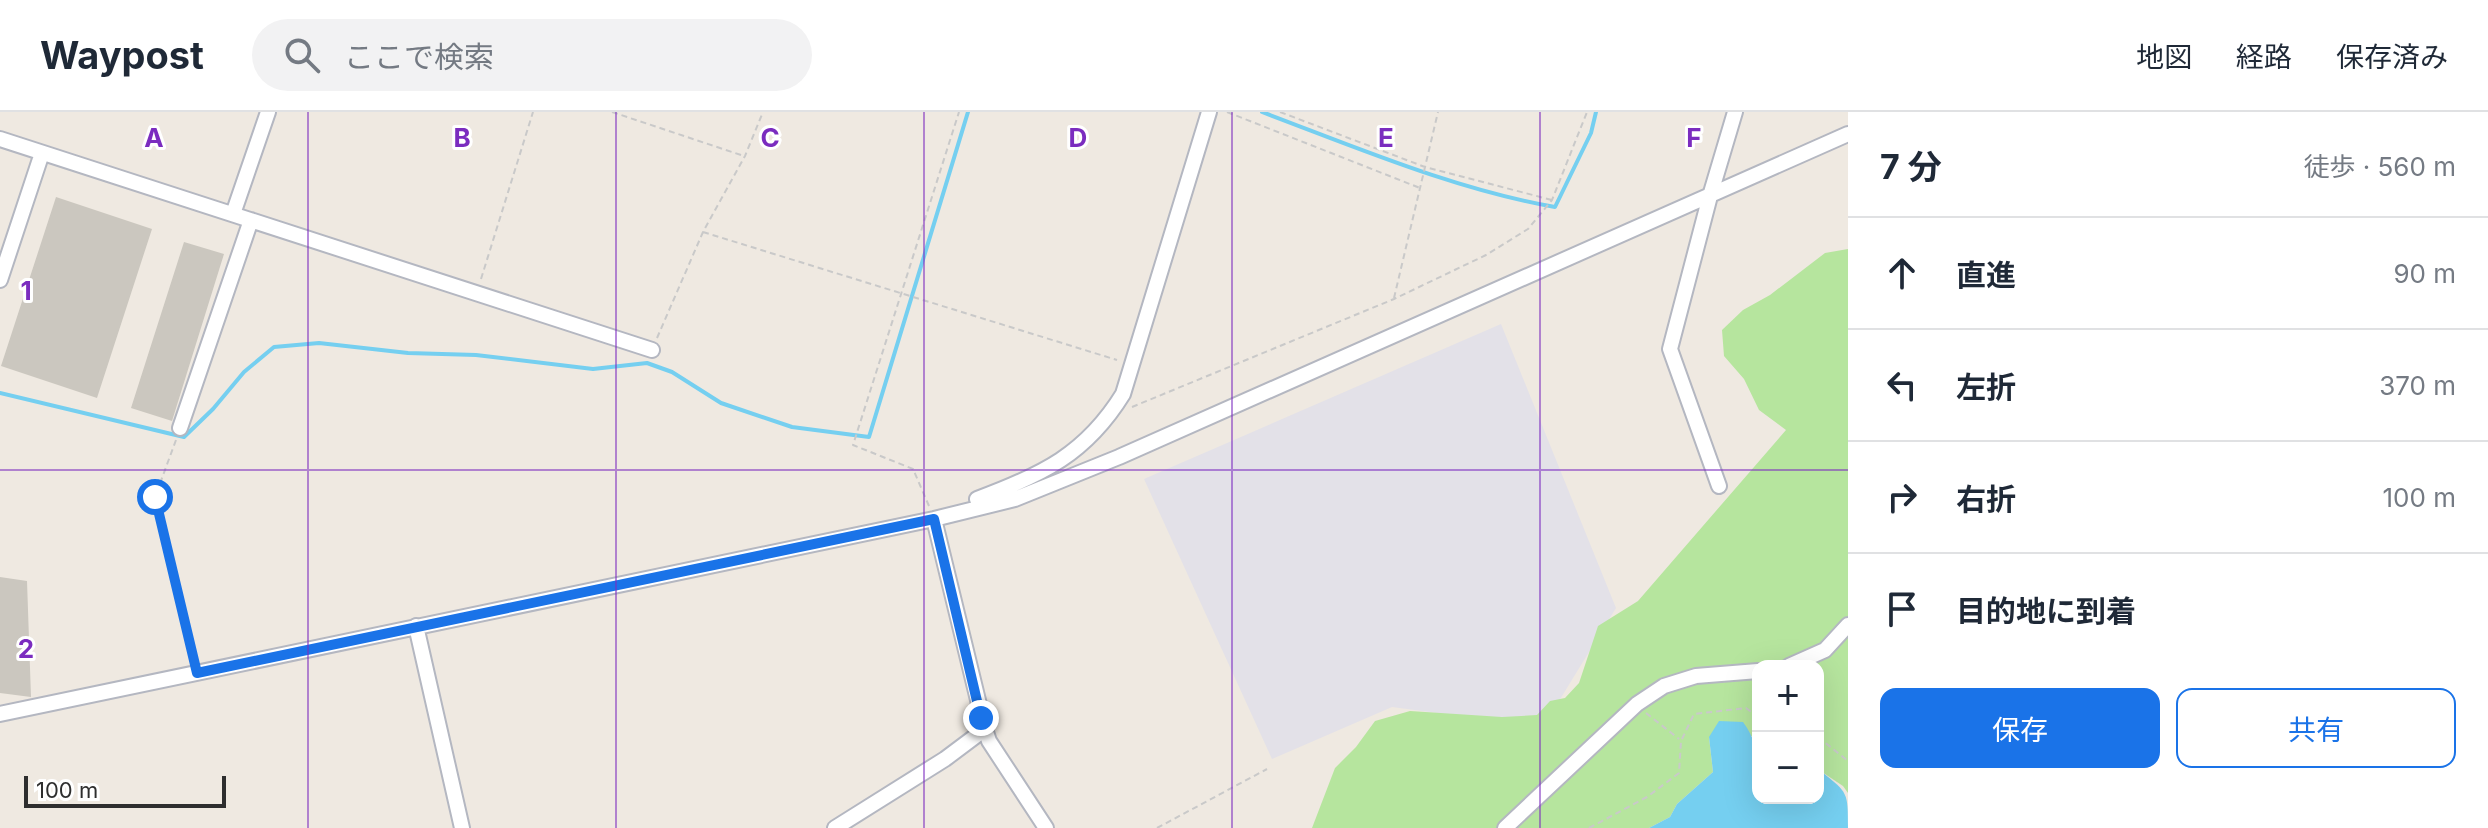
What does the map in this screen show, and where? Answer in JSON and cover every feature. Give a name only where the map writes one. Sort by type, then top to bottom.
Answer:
[{"type":"street","points":[[233,214],[268,112]]},
{"type":"street","points":[[978,507],[977,499],[1009,488],[1063,461],[1109,417],[1123,394],[1209,112]]},
{"type":"street","points":[[1719,486],[1670,349],[1735,112]]},
{"type":"street","points":[[0,714],[934,519],[1015,499],[1119,457],[1848,134]]},
{"type":"street","points":[[0,139],[652,350]]},
{"type":"street","points":[[0,280],[42,153]]},
{"type":"street","points":[[180,428],[251,220]]},
{"type":"street","points":[[934,519],[989,741],[1046,828]]},
{"type":"street","points":[[1802,660],[1825,650],[1848,625]]},
{"type":"street","points":[[416,626],[462,828]]},
{"type":"street","points":[[1505,828],[1637,704],[1664,686],[1696,676],[1752,671]]},
{"type":"street","points":[[835,828],[945,759],[985,729]]},
{"type":"path","points":[[477,293],[533,112]]},
{"type":"path","points":[[612,112],[745,156]]},
{"type":"path","points":[[652,350],[703,232],[745,156],[763,112]]},
{"type":"path","points":[[934,519],[913,469],[853,445],[959,112]]},
{"type":"path","points":[[1227,112],[1420,188]]},
{"type":"path","points":[[1280,112],[1425,167],[1552,200]]},
{"type":"path","points":[[1394,299],[1438,112]]},
{"type":"path","points":[[1109,417],[1394,299],[1486,255],[1528,229],[1552,200],[1587,112]]},
{"type":"path","points":[[703,232],[1133,365]]},
{"type":"path","points":[[180,428],[155,497],[197,673]]},
{"type":"path","points":[[1637,704],[1681,741]]},
{"type":"path","points":[[1589,828],[1647,797],[1679,773],[1681,741],[1694,714],[1746,708],[1752,712]]},
{"type":"path","points":[[1824,742],[1848,761]]},
{"type":"path","points":[[1157,828],[1267,769]]},
{"type":"shaded area","points":[[1501,324],[1616,608],[1543,727],[1392,707],[1272,759],[1144,479]]},
{"type":"green space","points":[[1848,249],[1848,793],[1824,773],[1824,660],[1752,660],[1752,736],[1709,737],[1713,772],[1677,804],[1670,817],[1649,828],[1312,828],[1335,768],[1375,721],[1410,711],[1502,717],[1537,715],[1550,701],[1565,698],[1579,683],[1598,626],[1638,601],[1786,430],[1759,410],[1744,379],[1724,356],[1722,330],[1743,310],[1770,295],[1825,253]]},
{"type":"water","points":[[1719,721],[1743,722],[1749,731],[1752,738],[1752,804],[1824,804],[1824,774],[1845,794],[1848,828],[1649,828],[1670,817],[1677,804],[1713,772],[1709,737]]},
{"type":"building","points":[[56,197],[152,229],[97,398],[1,366]]},
{"type":"building","points":[[184,242],[224,254],[172,421],[131,408]]},
{"type":"building","points":[[0,577],[27,581],[31,697],[0,693]]},
{"type":"waterway","points":[[0,393],[184,437],[244,372],[274,347],[319,343],[408,353],[476,355],[593,369],[647,363],[672,372],[721,403],[792,427],[869,437],[968,112]]},
{"type":"waterway","points":[[1262,112],[1443,179],[1555,207],[1591,133],[1596,112]]},
{"type":"route","points":[[155,497],[197,673],[934,519],[981,718]]}]
